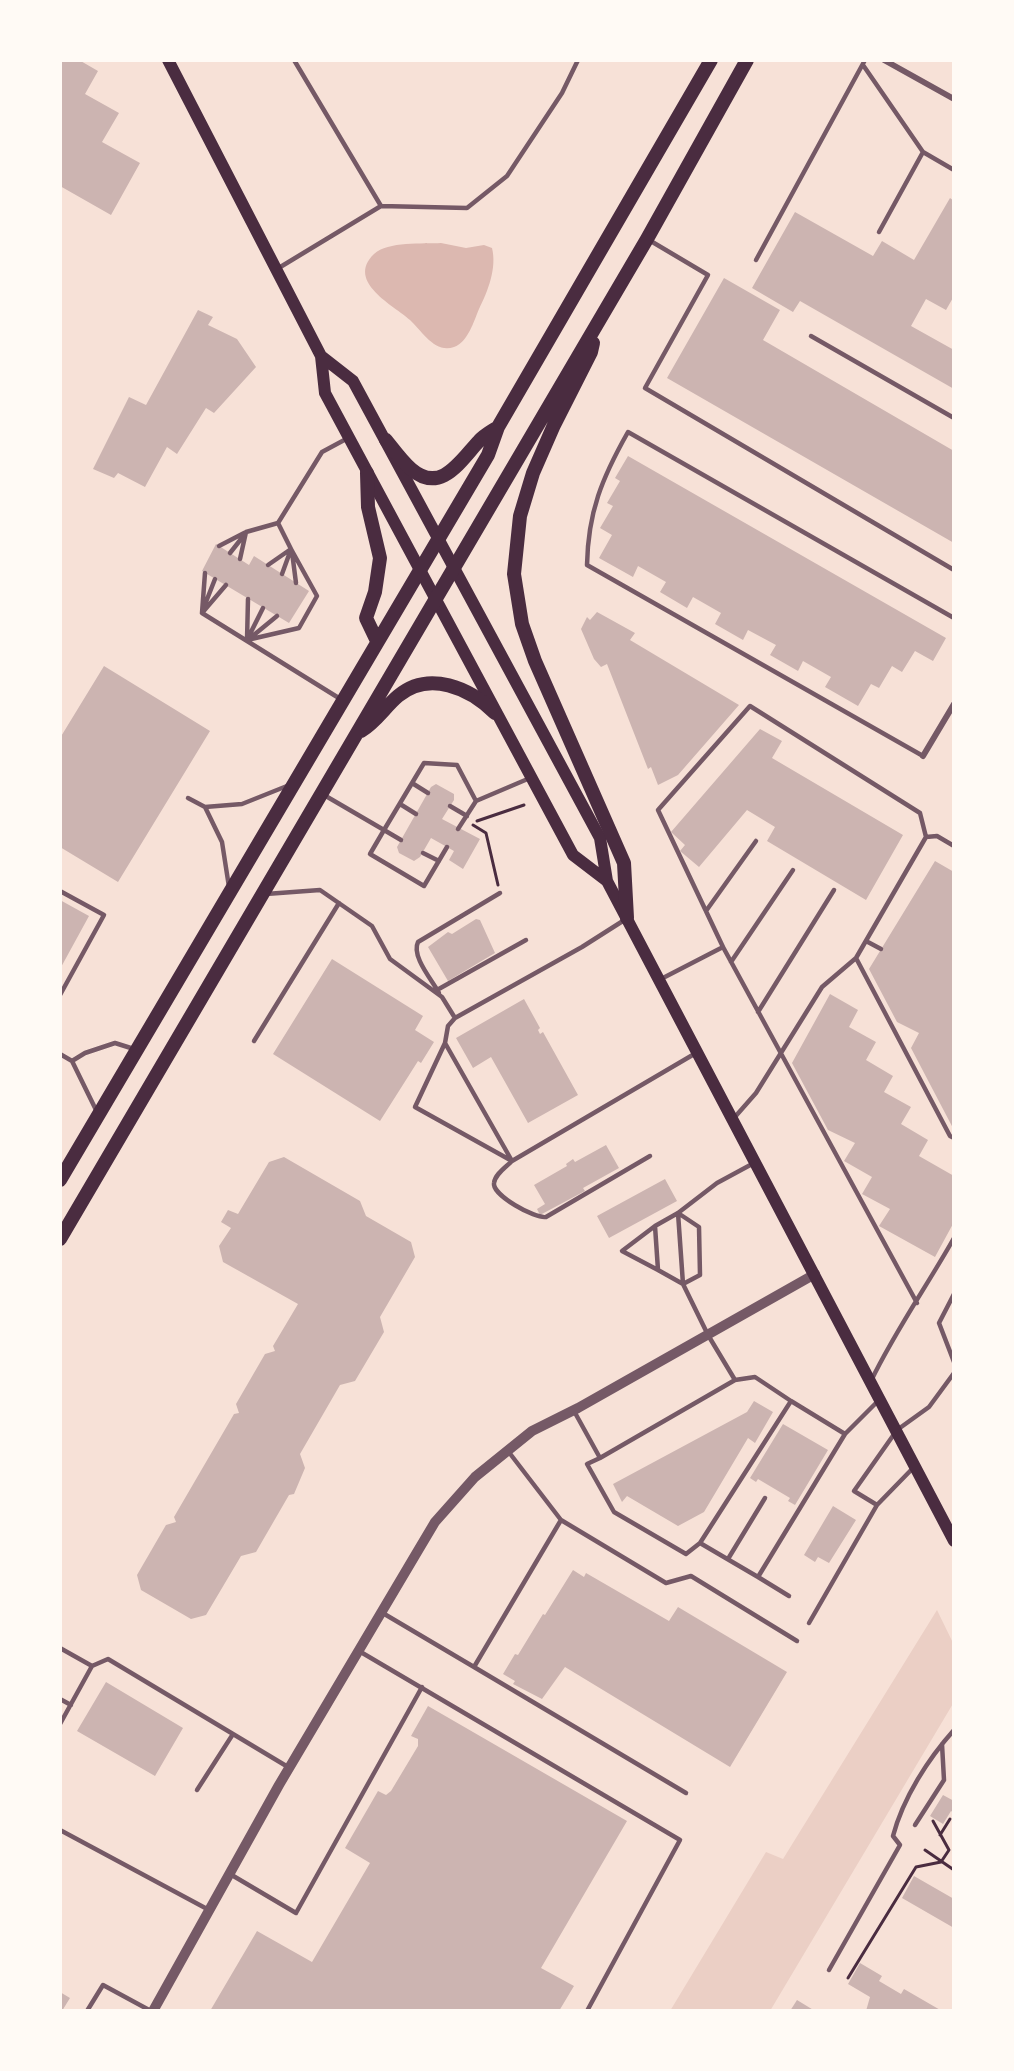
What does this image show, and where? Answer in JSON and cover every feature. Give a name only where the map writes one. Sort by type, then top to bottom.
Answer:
[{"type":"main road","points":[[168,60],[321,356],[325,393],[435,601],[573,855],[607,881]]},
{"type":"main road","points":[[60,1180],[488,454],[498,427],[711,60]]},
{"type":"main road","points":[[60,1239],[647,239],[747,60]]},
{"type":"main road","points":[[595,327],[591,352],[554,425],[533,473],[520,516],[514,574],[522,624],[535,661],[624,863],[627,918]]},
{"type":"main road","points":[[321,356],[353,381],[600,838],[607,881],[699,1051],[954,1541]]},
{"type":"main road","points":[[386,440],[410,468],[427,478],[435,478],[456,470],[480,439],[498,427]]},
{"type":"main road","points":[[367,473],[368,507],[380,558],[375,592],[366,618],[376,641]]},
{"type":"main road","points":[[357,734],[374,723],[401,693],[430,683],[462,690],[478,698],[495,713]]},
{"type":"street","points":[[885,60],[954,98]]},
{"type":"street","points":[[923,756],[954,704]]},
{"type":"street","points":[[152,2011],[435,1522],[475,1477],[532,1431],[574,1410],[815,1274]]},
{"type":"lane","points":[[294,60],[381,206]]},
{"type":"lane","points":[[277,269],[381,206],[467,208],[507,176],[562,93],[578,60]]},
{"type":"lane","points":[[756,260],[864,62],[923,152],[954,170]]},
{"type":"lane","points":[[879,231],[923,152]]},
{"type":"lane","points":[[647,239],[708,275],[645,388],[954,570]]},
{"type":"lane","points":[[811,336],[954,418]]},
{"type":"lane","points":[[923,756],[587,565],[592,509],[606,470],[628,432],[954,618]]},
{"type":"lane","points":[[219,546],[246,532],[278,523],[322,452],[348,438]]},
{"type":"lane","points":[[247,640],[299,628],[317,596],[278,523]]},
{"type":"lane","points":[[230,553],[246,532]]},
{"type":"lane","points":[[240,559],[246,532]]},
{"type":"lane","points":[[268,565],[291,549]]},
{"type":"lane","points":[[282,574],[291,549]]},
{"type":"lane","points":[[291,549],[296,583]]},
{"type":"lane","points":[[202,613],[205,573]]},
{"type":"lane","points":[[202,613],[215,579]]},
{"type":"lane","points":[[202,613],[226,585]]},
{"type":"lane","points":[[247,640],[248,598]]},
{"type":"lane","points":[[247,640],[264,608]]},
{"type":"lane","points":[[202,613],[342,700]]},
{"type":"lane","points":[[247,640],[277,616]]},
{"type":"lane","points":[[734,1118],[756,1093],[779,1053],[822,987],[856,958],[926,837],[920,813],[750,706],[658,810],[723,947],[779,1053],[917,1303]]},
{"type":"lane","points":[[447,847],[424,886],[370,854],[424,763],[457,765],[476,801]]},
{"type":"lane","points":[[458,829],[476,801],[531,778]]},
{"type":"lane","points":[[412,783],[428,793]]},
{"type":"lane","points":[[188,798],[205,807],[242,804],[292,784]]},
{"type":"lane","points":[[322,794],[400,840]]},
{"type":"lane","points":[[400,804],[416,813]]},
{"type":"lane","points":[[450,806],[466,816]]},
{"type":"lane","points":[[205,807],[222,842],[229,891]]},
{"type":"lane","points":[[926,837],[938,836],[954,846]]},
{"type":"lane","points":[[706,911],[756,841]]},
{"type":"lane","points":[[423,853],[439,861]]},
{"type":"lane","points":[[731,962],[793,870]]},
{"type":"lane","points":[[264,894],[320,890],[372,926],[390,959],[442,997]]},
{"type":"lane","points":[[758,1013],[834,890]]},
{"type":"lane","points":[[60,891],[104,915],[60,995]]},
{"type":"lane","points":[[455,1018],[417,955],[418,942],[500,893]]},
{"type":"lane","points":[[254,1041],[339,903]]},
{"type":"lane","points":[[512,1161],[415,1107],[445,1043],[448,1026],[455,1018],[582,947],[627,918]]},
{"type":"lane","points":[[437,990],[526,940]]},
{"type":"lane","points":[[866,941],[881,949]]},
{"type":"lane","points":[[661,979],[723,947]]},
{"type":"lane","points":[[856,958],[950,1136],[954,1138]]},
{"type":"lane","points":[[72,1061],[84,1053],[115,1043],[136,1050]]},
{"type":"lane","points":[[445,1043],[512,1161]]},
{"type":"lane","points":[[650,1156],[540,1218],[500,1195],[494,1182],[500,1172],[512,1161],[699,1051]]},
{"type":"lane","points":[[60,1054],[72,1061],[99,1115]]},
{"type":"lane","points":[[683,1284],[622,1251],[717,1183],[756,1161]]},
{"type":"lane","points":[[678,1213],[683,1284],[708,1335],[735,1380]]},
{"type":"lane","points":[[678,1213],[699,1227],[700,1275],[683,1284]]},
{"type":"lane","points":[[655,1226],[658,1270]]},
{"type":"lane","points":[[871,1381],[891,1340],[917,1303],[954,1238]]},
{"type":"lane","points":[[954,1294],[939,1323],[954,1362]]},
{"type":"lane","points":[[877,1505],[854,1491],[897,1430],[929,1407],[954,1373]]},
{"type":"lane","points":[[791,1401],[700,1543],[686,1554],[614,1512],[587,1464],[735,1380],[755,1377],[845,1434]]},
{"type":"lane","points":[[758,1577],[845,1434],[880,1399]]},
{"type":"lane","points":[[574,1410],[600,1458]]},
{"type":"lane","points":[[507,1450],[561,1520],[666,1583],[691,1576],[797,1641]]},
{"type":"lane","points":[[809,1623],[877,1505],[916,1465]]},
{"type":"lane","points":[[728,1559],[765,1498]]},
{"type":"lane","points":[[474,1667],[561,1520]]},
{"type":"lane","points":[[700,1543],[789,1596]]},
{"type":"lane","points":[[381,1612],[686,1792]]},
{"type":"lane","points":[[60,1648],[92,1666]]},
{"type":"lane","points":[[359,1650],[680,1840],[587,2011]]},
{"type":"lane","points":[[60,1724],[92,1666],[108,1659],[291,1769]]},
{"type":"lane","points":[[230,1874],[296,1913],[422,1688]]},
{"type":"lane","points":[[60,1699],[71,1705]]},
{"type":"lane","points":[[829,1970],[900,1845],[893,1836],[898,1818],[942,1744],[954,1730]]},
{"type":"lane","points":[[197,1790],[233,1734]]},
{"type":"lane","points":[[915,1825],[944,1780],[942,1744]]},
{"type":"lane","points":[[60,1830],[209,1910]]},
{"type":"lane","points":[[87,2011],[103,1985],[152,2011]]},
{"type":"path","points":[[500,893],[486,833],[471,823],[524,805]]},
{"type":"path","points":[[939,1836],[950,1819]]},
{"type":"path","points":[[933,1821],[939,1836],[949,1850]]},
{"type":"path","points":[[848,1978],[916,1867],[941,1862],[949,1850],[954,1847]]},
{"type":"path","points":[[925,1850],[954,1870]]},
{"type":"shaded area","points":[[441,243],[466,248],[484,245],[492,248],[493,256],[488,287],[470,331],[459,344],[447,348],[429,340],[410,320],[384,300],[369,283],[365,274],[367,264],[380,250],[406,244]]},
{"type":"shaded area","points":[[937,1610],[954,1645],[954,1702],[770,2011],[670,2011],[766,1852],[783,1859]]},
{"type":"building","points":[[60,60],[79,60],[98,71],[85,94],[119,113],[102,142],[140,163],[111,215],[60,186]]},
{"type":"building","points":[[950,198],[954,201],[954,296],[946,310],[926,299],[911,326],[954,350],[954,389],[800,301],[793,312],[752,288],[795,212],[873,256],[882,241],[914,260]]},
{"type":"building","points":[[724,278],[780,310],[763,340],[954,451],[954,543],[667,378]]},
{"type":"building","points":[[198,310],[213,317],[208,325],[237,339],[256,367],[214,413],[206,408],[177,454],[167,447],[145,487],[118,473],[114,478],[93,469],[129,397],[146,405]]},
{"type":"building","points":[[628,456],[946,638],[933,661],[915,651],[902,672],[892,666],[879,688],[871,684],[858,706],[825,687],[831,677],[803,661],[798,671],[770,655],[776,645],[748,630],[743,640],[715,624],[721,613],[693,597],[687,608],[660,592],[666,582],[638,566],[633,577],[599,558],[612,535],[600,528],[613,506],[607,503],[620,481],[615,478]]},
{"type":"building","points":[[216,544],[249,565],[254,556],[309,591],[289,623],[202,571]]},
{"type":"building","points":[[597,612],[635,633],[630,640],[739,705],[678,775],[658,785],[651,767],[648,769],[607,664],[601,667],[594,659],[581,629],[587,617],[590,620]]},
{"type":"building","points":[[104,666],[210,731],[118,882],[60,847],[60,738]]},
{"type":"building","points":[[760,729],[782,741],[772,758],[903,835],[866,900],[767,841],[775,827],[747,810],[699,867],[680,851],[685,845],[671,832]]},
{"type":"building","points":[[436,784],[454,794],[454,800],[442,819],[480,839],[463,869],[449,860],[454,851],[431,838],[420,857],[414,861],[399,853],[397,847],[431,787]]},
{"type":"building","points":[[935,861],[954,872],[954,1130],[911,1048],[919,1033],[897,1022],[869,969]]},
{"type":"building","points":[[60,900],[89,916],[60,969]]},
{"type":"building","points":[[476,919],[480,920],[495,953],[448,981],[428,947],[448,932],[452,934]]},
{"type":"building","points":[[332,959],[423,1016],[415,1030],[434,1042],[421,1063],[418,1061],[380,1121],[273,1054]]},
{"type":"building","points":[[830,994],[858,1010],[849,1027],[876,1042],[866,1060],[893,1076],[884,1092],[911,1107],[901,1124],[928,1140],[919,1156],[954,1176],[954,1222],[935,1257],[879,1226],[890,1209],[862,1194],[872,1177],[844,1161],[855,1143],[828,1130],[792,1063]]},
{"type":"building","points":[[524,999],[540,1028],[538,1030],[540,1034],[543,1032],[578,1095],[528,1123],[491,1057],[473,1068],[456,1038]]},
{"type":"building","points":[[606,1145],[619,1168],[583,1188],[585,1191],[540,1215],[537,1209],[545,1204],[534,1185],[567,1166],[566,1164],[573,1159],[575,1162]]},
{"type":"building","points":[[284,1157],[360,1201],[366,1216],[411,1242],[415,1257],[380,1317],[384,1332],[355,1381],[340,1385],[300,1454],[305,1468],[294,1494],[289,1495],[256,1552],[241,1556],[206,1615],[191,1619],[141,1590],[137,1575],[166,1525],[176,1522],[174,1517],[234,1414],[239,1413],[236,1404],[265,1354],[275,1351],[273,1346],[298,1304],[223,1262],[219,1246],[231,1228],[221,1222],[228,1210],[238,1214],[269,1162]]},
{"type":"building","points":[[665,1179],[677,1201],[609,1238],[597,1216]]},
{"type":"building","points":[[754,1401],[773,1412],[755,1443],[748,1438],[704,1512],[678,1526],[627,1496],[622,1502],[613,1484],[747,1412]]},
{"type":"building","points":[[783,1424],[828,1450],[795,1505],[788,1501],[790,1498],[758,1479],[756,1482],[750,1478]]},
{"type":"building","points":[[833,1506],[856,1520],[829,1563],[818,1557],[815,1562],[804,1555]]},
{"type":"building","points":[[573,1570],[584,1577],[586,1573],[669,1621],[678,1607],[787,1672],[730,1767],[565,1667],[542,1699],[513,1684],[515,1681],[503,1674],[515,1654],[518,1655],[543,1614],[545,1615]]},
{"type":"building","points":[[106,1682],[183,1728],[155,1776],[77,1731]]},
{"type":"building","points":[[428,1706],[627,1821],[541,1968],[574,1986],[559,2011],[210,2011],[257,1931],[312,1962],[370,1863],[345,1848],[378,1791],[386,1795],[391,1791],[418,1746],[418,1739],[411,1736]]},
{"type":"building","points":[[943,1795],[954,1801],[954,1813],[951,1811],[943,1824],[930,1816]]},
{"type":"building","points":[[914,1876],[954,1899],[954,1928],[902,1898]]},
{"type":"building","points":[[860,1963],[882,1976],[879,1981],[901,1994],[904,1989],[942,2011],[866,2011],[870,1997],[848,1984]]},
{"type":"building","points":[[60,1992],[70,1998],[62,2011],[60,2011]]},
{"type":"building","points":[[797,2000],[815,2011],[790,2011]]}]
